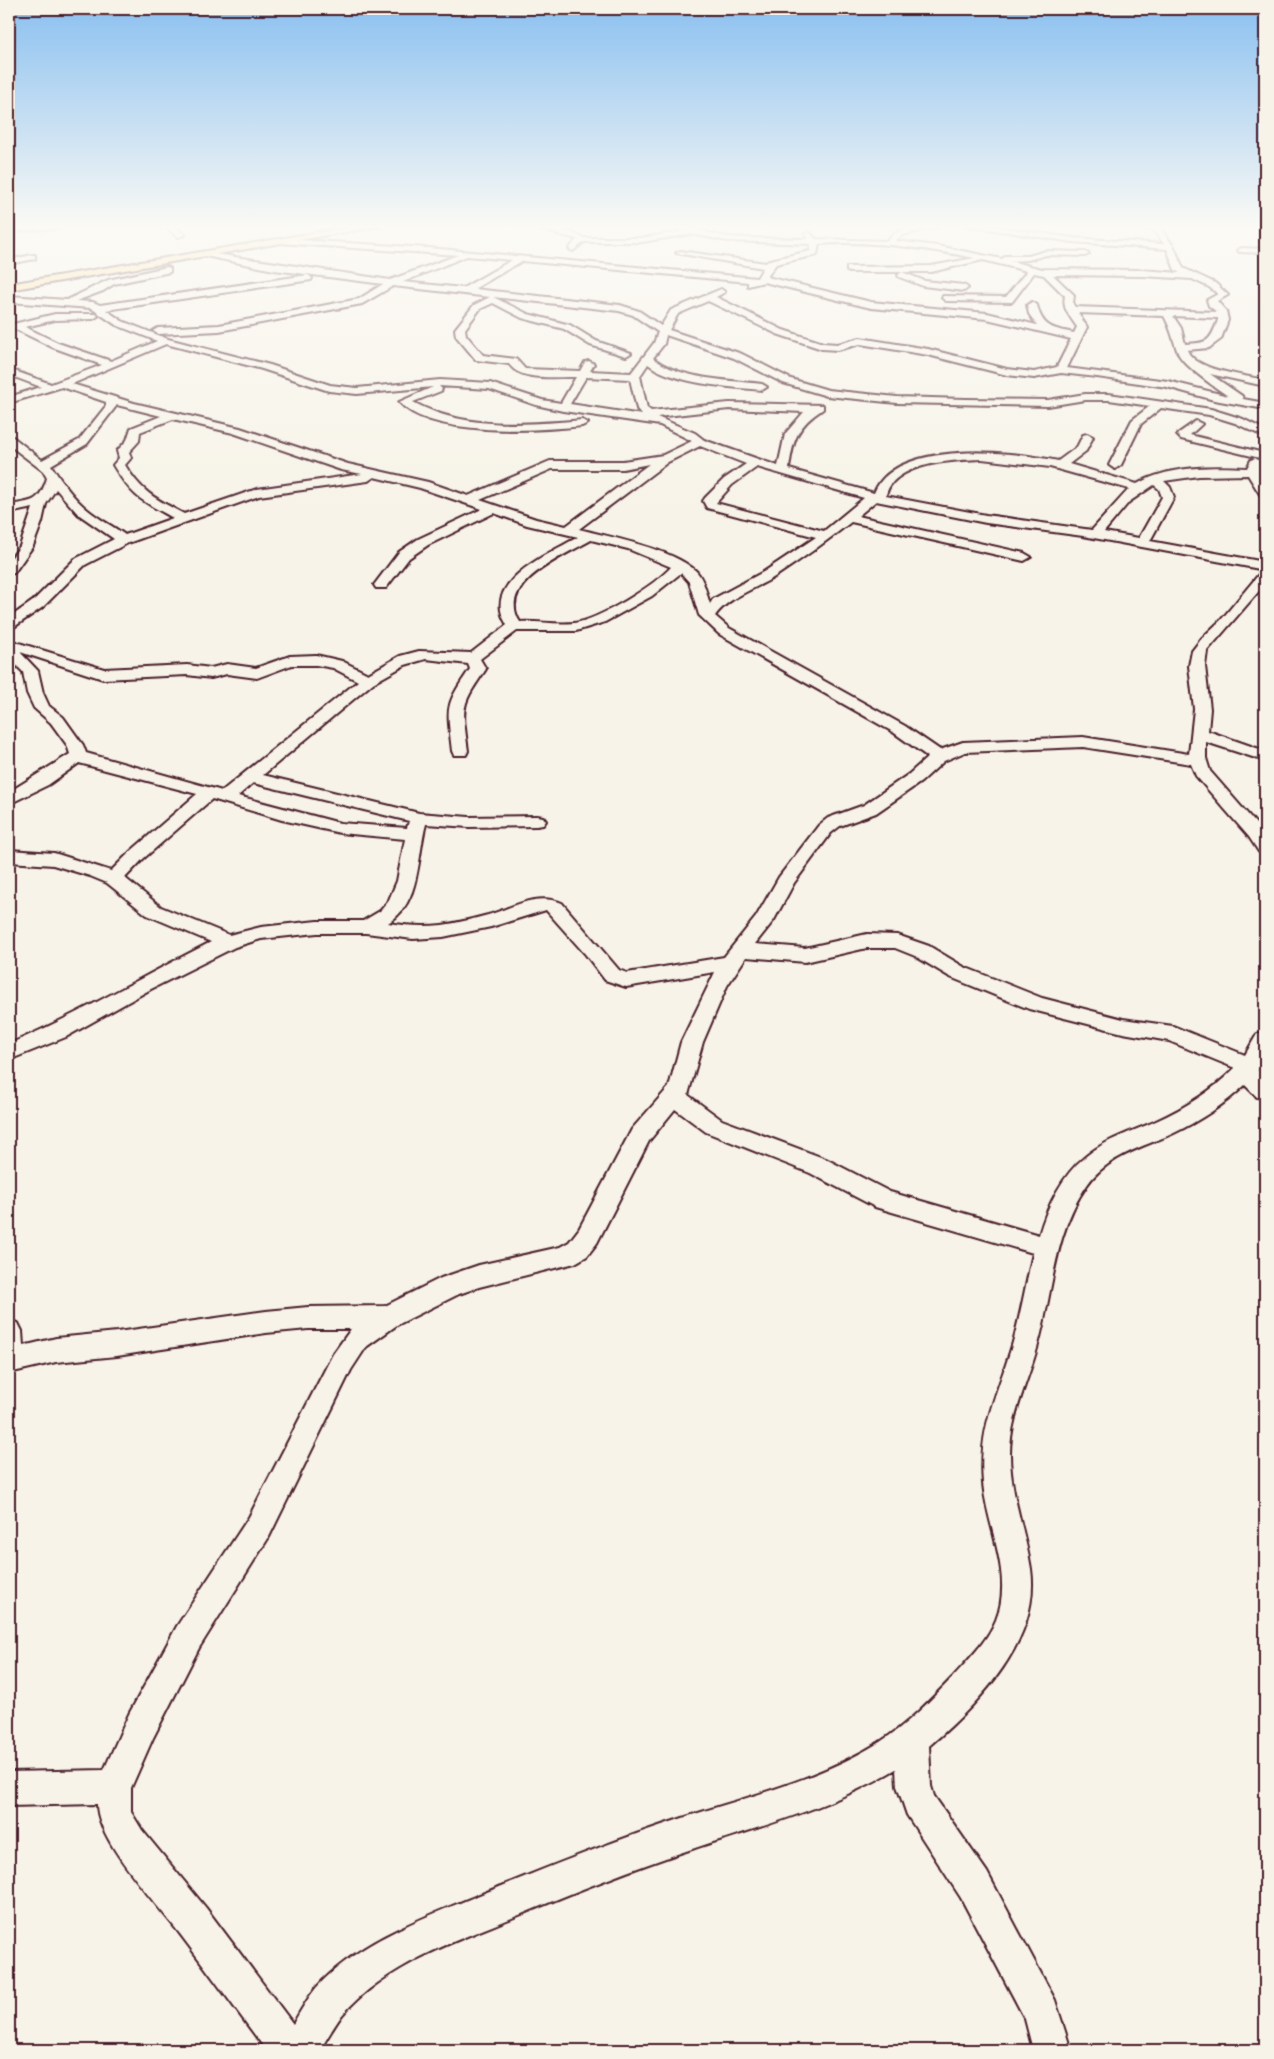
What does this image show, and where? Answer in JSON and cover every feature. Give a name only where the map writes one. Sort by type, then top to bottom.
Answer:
[{"type":"street","points":[[13,328],[36,322]]},
{"type":"street","points":[[120,322],[165,341],[266,368],[329,388],[356,391],[404,402],[435,417],[481,424],[558,425],[582,423]]},
{"type":"street","points":[[142,331],[211,329],[250,322]]},
{"type":"street","points":[[465,322],[460,329],[461,336],[478,357],[512,361],[520,371],[525,383]]},
{"type":"street","points":[[551,322],[567,326],[593,343],[626,352],[643,352],[659,344],[663,330],[668,322]]},
{"type":"street","points":[[650,322],[663,330],[738,356],[787,381],[838,395],[897,400],[1048,403],[1085,397],[1108,397],[1157,406],[1211,412],[1239,421],[1265,434]]},
{"type":"street","points":[[760,322],[817,346],[834,347],[860,341],[928,352],[975,366],[1013,373],[1034,375],[1061,370],[1168,384],[1214,397],[1265,406]]},
{"type":"street","points":[[1008,322],[1077,337]]},
{"type":"street","points":[[1040,322],[1046,330]]},
{"type":"street","points":[[1061,370],[1082,327],[1080,322]]},
{"type":"street","points":[[1170,322],[1183,354],[1225,391],[1247,403]]},
{"type":"street","points":[[1181,348],[1206,346],[1216,339],[1223,322]]},
{"type":"street","points":[[13,328],[112,365]]},
{"type":"street","points":[[9,400],[58,386],[112,365],[165,341]]},
{"type":"street","points":[[563,408],[589,364],[603,358],[617,357],[626,352]]},
{"type":"street","points":[[643,352],[635,376],[642,409],[650,418]]},
{"type":"street","points":[[643,352],[663,369],[696,377],[762,387]]},
{"type":"street","points":[[1198,368],[1265,383]]},
{"type":"street","points":[[520,371],[635,376]]},
{"type":"street","points":[[9,372],[112,400],[236,430],[325,461],[424,484],[492,509],[567,531],[632,546],[680,566],[692,575],[696,582],[704,610],[724,631],[899,729],[938,757]]},
{"type":"street","points":[[356,391],[405,384],[448,383],[490,386],[521,398],[563,408],[650,418],[678,428],[700,442],[755,463],[877,498],[986,519],[1095,535],[1265,566]]},
{"type":"street","points":[[404,402],[448,383]]},
{"type":"street","points":[[561,386],[576,387]]},
{"type":"street","points":[[783,472],[786,449],[794,426],[838,395]]},
{"type":"street","points":[[44,468],[44,464],[47,461],[84,442],[110,406],[112,400]]},
{"type":"street","points":[[650,418],[729,406],[816,409]]},
{"type":"street","points":[[1115,465],[1136,422],[1157,406]]},
{"type":"street","points":[[174,415],[135,430],[134,440],[123,451],[125,458],[119,465],[132,486],[146,498],[185,520]]},
{"type":"street","points":[[1196,424],[1185,432],[1185,437],[1260,455]]},
{"type":"street","points":[[1062,464],[1082,449],[1087,437]]},
{"type":"street","points":[[9,439],[52,476],[48,494],[40,503],[36,522],[26,546],[9,570]]},
{"type":"street","points":[[567,531],[594,514],[635,479],[666,458],[680,449],[700,442]]},
{"type":"street","points":[[1265,442],[1260,455],[1253,464],[1252,471],[1265,493]]},
{"type":"street","points":[[708,616],[718,602],[770,574],[877,498],[892,476],[921,462],[955,456],[997,457],[1062,464],[1138,488]]},
{"type":"street","points":[[469,500],[550,465],[623,465],[666,458]]},
{"type":"street","points":[[755,463],[717,492],[709,500],[711,505],[826,536]]},
{"type":"street","points":[[1095,535],[1138,488],[1154,479],[1214,471],[1265,473]]},
{"type":"street","points":[[9,624],[38,604],[80,562],[123,540],[261,492],[380,475]]},
{"type":"street","points":[[1142,544],[1168,498],[1164,487],[1154,479]]},
{"type":"street","points":[[52,481],[63,487],[74,504],[84,513],[123,540]]},
{"type":"street","points":[[9,509],[40,503]]},
{"type":"street","points":[[381,584],[404,555],[423,542],[492,509]]},
{"type":"street","points":[[848,518],[1024,557]]},
{"type":"street","points":[[516,627],[507,609],[508,599],[522,576],[589,536]]},
{"type":"street","points":[[114,879],[137,855],[216,796],[250,777],[368,680],[412,657],[420,655],[468,657],[488,649],[506,632],[516,627],[570,627],[588,624],[646,593],[668,578],[680,566]]},
{"type":"street","points":[[1265,576],[1225,624],[1214,632],[1202,648],[1196,665],[1203,694],[1196,760],[1202,772],[1256,834],[1265,848]]},
{"type":"street","points":[[9,644],[103,674],[187,670],[210,673],[227,669],[256,673],[290,661],[316,660],[337,664],[368,680]]},
{"type":"street","points":[[9,650],[30,671],[35,692],[42,708],[57,720],[75,745],[79,756]]},
{"type":"street","points":[[460,751],[455,710],[459,697],[478,669],[474,661],[468,657]]},
{"type":"street","points":[[1200,734],[1265,756]]},
{"type":"street","points":[[289,2050],[193,1920],[130,1842],[114,1816],[114,1787],[141,1726],[188,1637],[259,1526],[342,1362],[358,1339],[388,1317],[450,1286],[519,1266],[566,1256],[578,1249],[588,1236],[640,1135],[680,1090],[692,1042],[717,986],[764,920],[786,881],[825,829],[844,817],[870,809],[879,804],[938,757],[963,747],[1083,742],[1196,760]]},
{"type":"street","points":[[79,756],[216,796],[340,828],[537,821]]},
{"type":"street","points":[[9,799],[42,781],[79,756]]},
{"type":"street","points":[[250,777],[416,826]]},
{"type":"street","points":[[366,927],[390,913],[396,905],[407,874],[416,826]]},
{"type":"street","points":[[9,856],[39,857],[70,862],[114,879],[154,912],[228,942]]},
{"type":"street","points":[[9,1052],[58,1032],[144,984],[228,942],[288,929],[317,926],[366,927],[413,933],[443,931],[491,921],[537,905],[548,904],[555,907],[617,978],[626,980],[736,957],[806,955],[867,940],[897,942],[922,951],[957,972],[1036,1004],[1123,1026],[1173,1034],[1253,1076]]},
{"type":"street","points":[[298,2050],[330,2002],[358,1976],[395,1951],[426,1935],[666,1841],[844,1780],[890,1755],[912,1739],[953,1701],[989,1661],[1011,1626],[1017,1587],[1012,1550],[999,1498],[996,1450],[1001,1414],[1033,1316],[1039,1276],[1046,1247],[1068,1194],[1084,1170],[1100,1155],[1179,1120],[1253,1076],[1265,1039]]},
{"type":"street","points":[[675,1096],[714,1126],[818,1166],[884,1200],[1046,1247]]},
{"type":"street","points":[[9,1331],[10,1361],[56,1350],[116,1344],[266,1322],[308,1318],[388,1317]]},
{"type":"street","points":[[912,1739],[914,1786],[919,1803],[931,1824],[974,1885],[1042,2013],[1052,2050]]},
{"type":"street","points":[[9,1789],[114,1787]]}]
